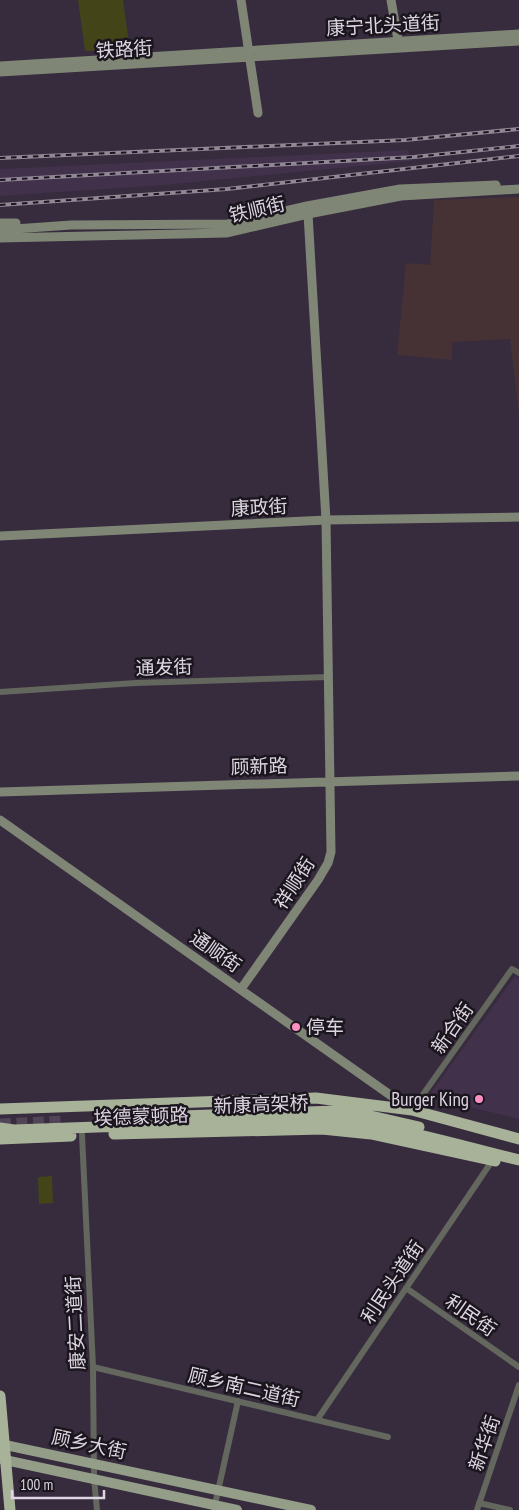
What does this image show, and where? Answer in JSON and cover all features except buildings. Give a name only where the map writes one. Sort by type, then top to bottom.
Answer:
[{"type":"highway","name":"埃德蒙顿路","points":[[0,1109],[316,1098],[412,1110],[519,1139]]},
{"type":"highway","name":"埃德蒙顿路","points":[[346,1102],[63,1118],[337,1111],[391,1120],[519,1152]]},
{"type":"highway","name":"新康高架桥","points":[[0,1128],[14,1130],[319,1120],[348,1121],[405,1132],[519,1160]]},
{"type":"highway","name":"埃德蒙顿路","points":[[0,1139],[322,1128],[371,1134],[519,1167]]},
{"type":"highway","points":[[0,1396],[3,1459],[10,1510]]},
{"type":"main road","name":"顾乡大街","points":[[3,1444],[311,1510]]},
{"type":"main road","name":"顾乡大街","points":[[3,1459],[94,1478],[214,1507],[237,1510]]},
{"type":"street","points":[[241,0],[258,113]]},
{"type":"street","points":[[391,0],[399,45]]},
{"type":"street","name":"康宁北头道街","points":[[399,45],[519,34]]},
{"type":"street","name":"康宁北头道街","points":[[249,54],[399,45],[519,41]]},
{"type":"street","name":"铁路街","points":[[0,66],[249,54]]},
{"type":"street","name":"铁路街","points":[[0,72],[249,54]]},
{"type":"street","name":"铁顺街","points":[[0,230],[71,225],[218,225],[400,189],[519,184]]},
{"type":"street","name":"铁顺街","points":[[0,238],[226,233],[308,214],[401,196],[519,189]]},
{"type":"street","name":"祥顺街","points":[[241,989],[318,880],[328,863],[331,852],[326,520],[308,214]]},
{"type":"street","points":[[0,223],[54,221],[71,225]]},
{"type":"street","points":[[0,242],[56,239],[71,235]]},
{"type":"street","name":"康政街","points":[[0,536],[326,520],[519,517]]},
{"type":"street","name":"通发街","points":[[0,692],[136,682],[329,676]]},
{"type":"street","name":"顾新路","points":[[0,792],[329,780],[519,776]]},
{"type":"street","name":"通顺街","points":[[0,820],[412,1110]]},
{"type":"street","name":"新合街","points":[[412,1110],[512,969],[519,973]]},
{"type":"street","name":"康安二道街","points":[[82,1135],[93,1367],[94,1478],[97,1510]]},
{"type":"street","name":"利民头道街","points":[[317,1420],[492,1161]]},
{"type":"street","name":"利民街","points":[[406,1288],[519,1367]]},
{"type":"street","name":"顾乡南二道街","points":[[93,1367],[388,1437]]},
{"type":"street","name":"新华街","points":[[478,1507],[519,1385]]},
{"type":"street","points":[[214,1507],[238,1401]]},
{"type":"street","points":[[478,1507],[510,1510]]},
{"type":"shaded area","points":[[78,0],[123,0],[130,50],[85,51]]},
{"type":"shaded area","points":[[408,150],[411,161],[165,185],[0,196],[0,169]]},
{"type":"shaded area","points":[[519,197],[519,415],[510,339],[452,342],[452,360],[397,355],[406,263],[430,265],[434,200]]},
{"type":"shaded area","points":[[515,976],[519,979],[519,1119],[428,1097]]},
{"type":"shaded area","points":[[52,1176],[53,1203],[39,1204],[38,1177]]},
{"type":"tunnel","points":[[0,1124],[63,1121]]},
{"type":"railway","points":[[0,158],[405,140],[519,129]]},
{"type":"railway","points":[[0,180],[414,157],[519,146]]},
{"type":"railway","points":[[0,205],[227,189],[519,156]]},
{"type":"place","name":"停车","points":[[296,1027]]},
{"type":"place","name":"Burger King","points":[[479,1099]]}]
